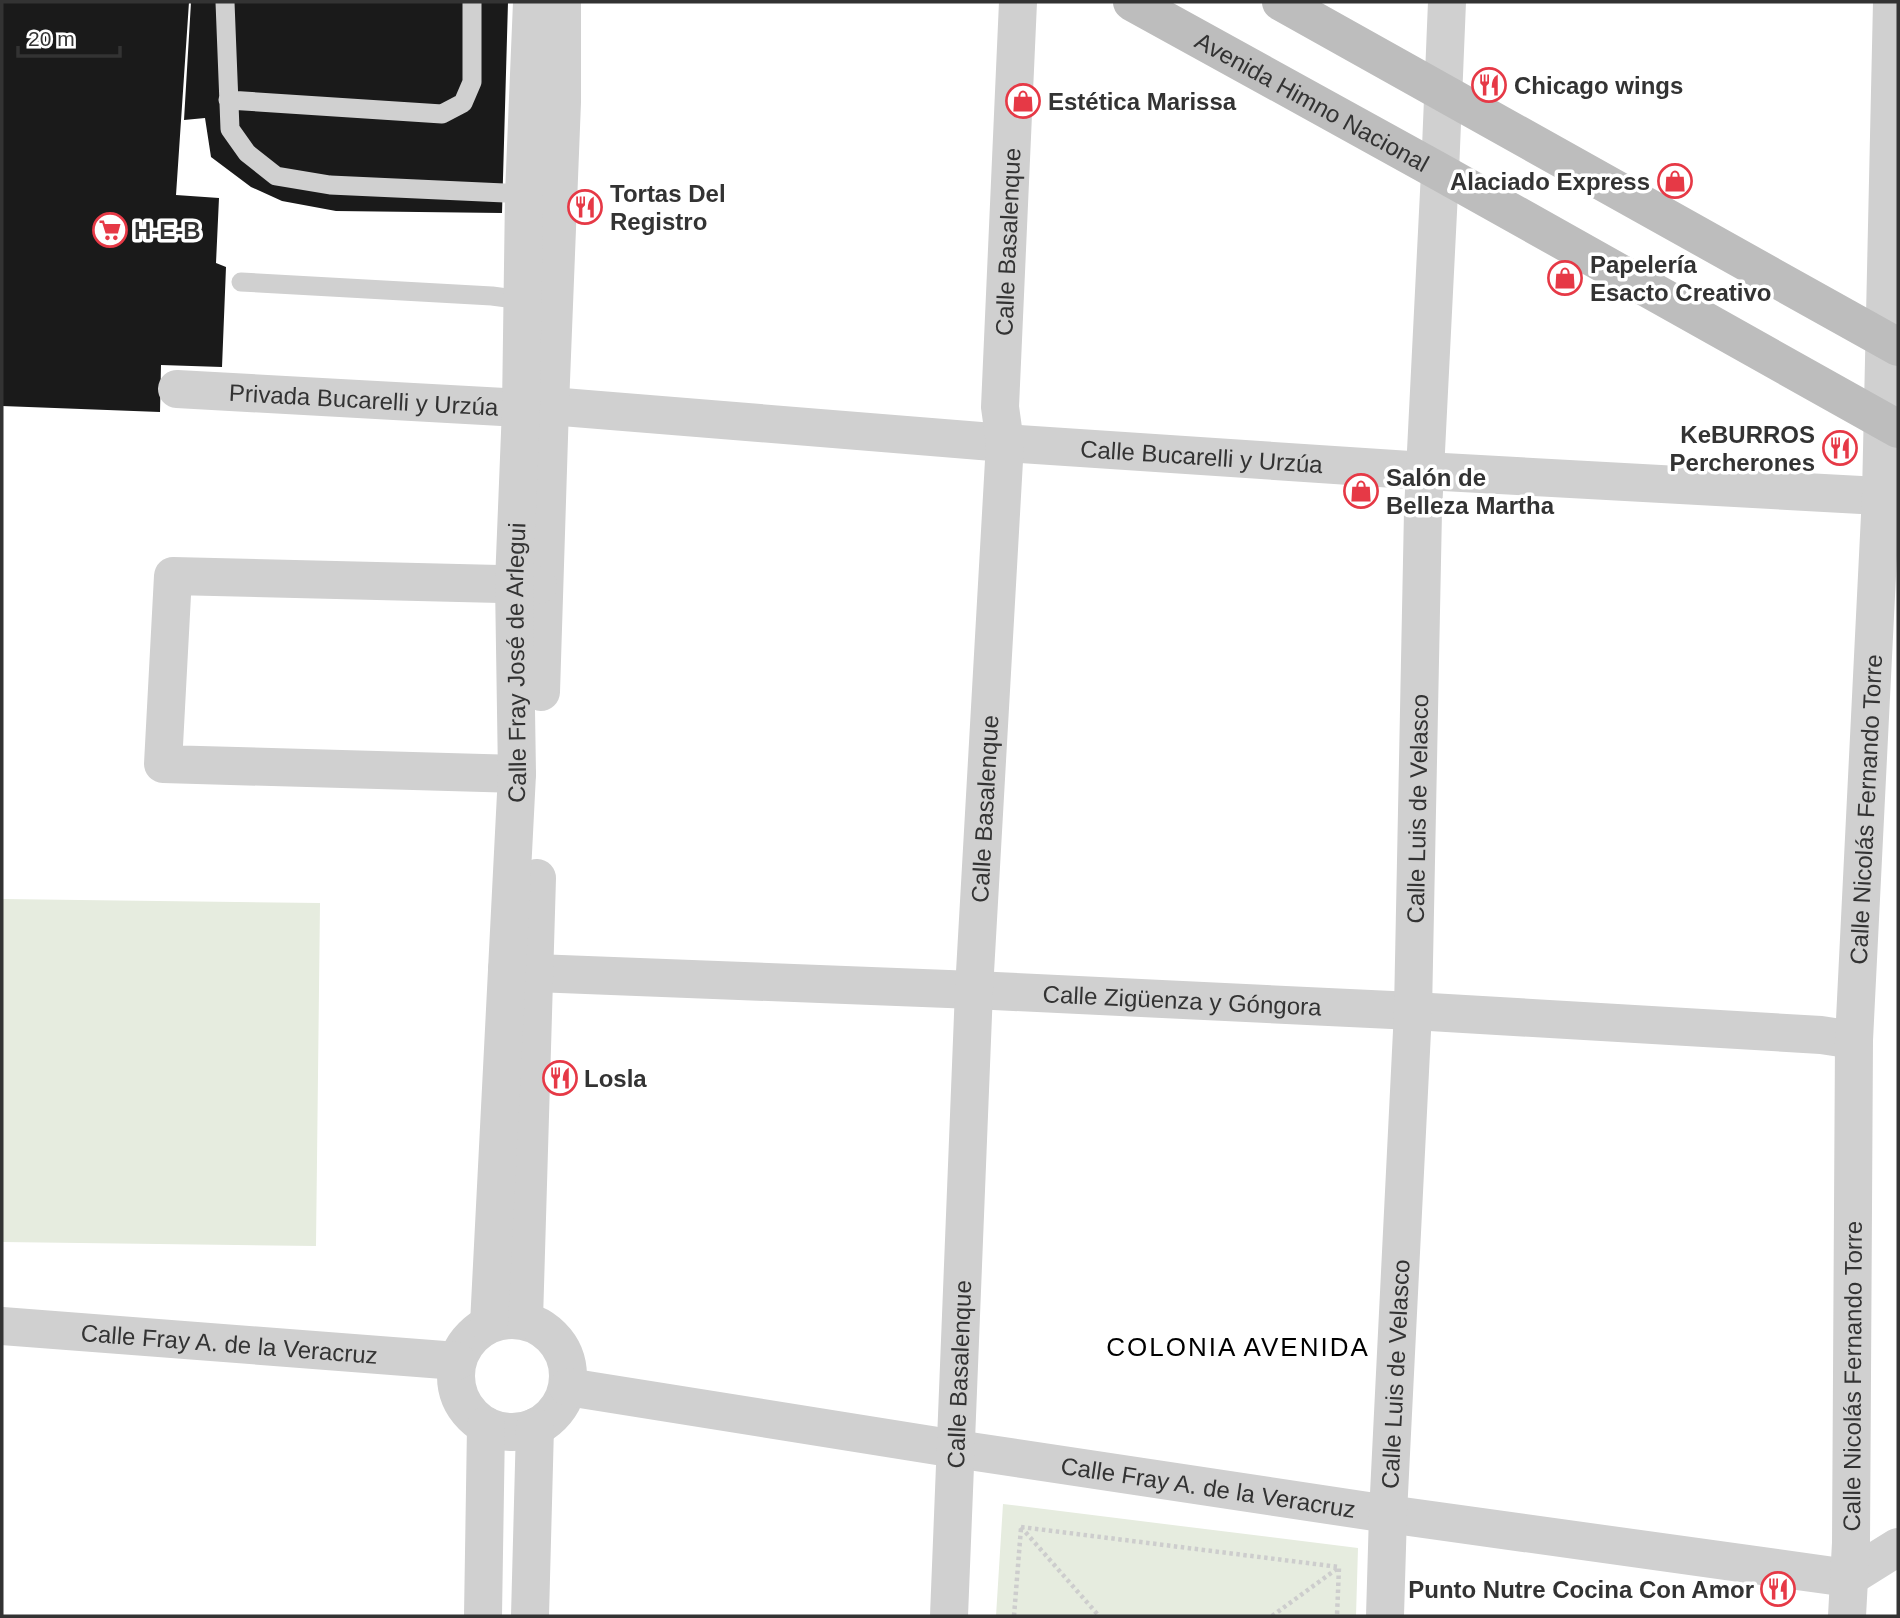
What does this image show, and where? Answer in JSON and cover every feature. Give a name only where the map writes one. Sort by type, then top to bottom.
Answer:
[{"type":"main road","name":"Avenida Himno Nacional","points":[[1132,2],[1890,424]]},
{"type":"main road","points":[[1281,2],[1892,343]]},
{"type":"street","name":"Calle Fray José de Arlegui","points":[[506,1322],[521,971],[529,584],[546,100],[532,2]]},
{"type":"street","name":"Calle Fray José de Arlegui","points":[[535,407],[523,300],[524,194],[546,100],[562,2]]},
{"type":"street","name":"Calle Basalenque","points":[[949,1616],[974,990],[1005,443],[1000,407],[1018,2]]},
{"type":"street","name":"Calle Luis de Velasco","points":[[1385,1616],[1413,1011],[1423,512],[1447,2]]},
{"type":"street","name":"Calle Nicolás Fernando Torre","points":[[1847,1616],[1851,1515],[1854,1040],[1890,496],[1892,2]]},
{"type":"street","name":"Privada Bucarelli y Urzúa","points":[[177,389],[535,407]]},
{"type":"street","name":"Calle Bucarelli y Urzúa","points":[[535,407],[1005,443],[1425,471],[1890,496]]},
{"type":"street","points":[[517,774],[163,764],[173,576],[529,584]]},
{"type":"street","name":"Calle Fray José de Arlegui","points":[[521,971],[517,774],[529,584]]},
{"type":"street","name":"Calle Zigüenza y Góngora","points":[[521,971],[1413,1011],[1821,1035],[1854,1040]]},
{"type":"street","points":[[506,1322],[555,1338],[564,1353],[568,1370],[568,1387],[561,1404],[550,1418],[519,1432],[502,1432],[486,1426],[470,1415],[460,1399],[455,1380],[457,1361],[463,1346],[474,1333],[506,1322]]},
{"type":"street","name":"Calle Fray A. de la Veracruz","points":[[2,1326],[457,1361]]},
{"type":"street","name":"Calle Fray A. de la Veracruz","points":[[568,1387],[1388,1514],[1848,1578]]},
{"type":"street","points":[[484,1616],[486,1426]]},
{"type":"street","points":[[530,1616],[535,1427]]},
{"type":"street","points":[[1848,1578],[1898,1547]]},
{"type":"lane","points":[[225,2],[230,129],[247,153],[276,176],[330,185],[524,194]]},
{"type":"lane","points":[[228,100],[442,114],[463,103],[472,82],[472,2]]},
{"type":"lane","points":[[241,282],[523,300]]},
{"type":"path","points":[[1021,1527],[1339,1567]]},
{"type":"path","points":[[1014,1616],[1021,1527]]},
{"type":"path","points":[[1021,1527],[1099,1616]]},
{"type":"path","points":[[1272,1616],[1339,1567]]},
{"type":"path","points":[[1337,1616],[1339,1567]]},
{"type":"shaded area","points":[[2,899],[320,903],[316,1246],[2,1242]]},
{"type":"shaded area","points":[[1003,1504],[1358,1548],[1356,1616],[996,1616]]},
{"type":"building","name":"H-E-B","points":[[2,2],[189,2],[176,195],[219,198],[216,263],[226,267],[222,367],[161,365],[160,412],[2,406]]},
{"type":"building","points":[[191,2],[508,2],[502,213],[336,211],[282,201],[251,187],[211,157],[205,118],[184,120]]},
{"type":"place","name":"Chicago wings","points":[[1489,85]]},
{"type":"place","name":"Estética Marissa","points":[[1023,101]]},
{"type":"place","name":"Alaciado Express","points":[[1675,181]]},
{"type":"place","name":"Tortas Del Registro","points":[[585,207]]},
{"type":"place","name":"H-E-B","points":[[110,230]]},
{"type":"place","name":"Papelería Esacto Creativo","points":[[1565,278]]},
{"type":"place","name":"KeBURROS Percherones","points":[[1840,448]]},
{"type":"place","name":"Salón de Belleza Martha","points":[[1361,491]]},
{"type":"place","name":"Losla","points":[[560,1078]]},
{"type":"place","name":"Punto Nutre Cocina Con Amor","points":[[1778,1589]]},
{"type":"district","name":"COLONIA AVENIDA","points":[[1238,1347]]}]
